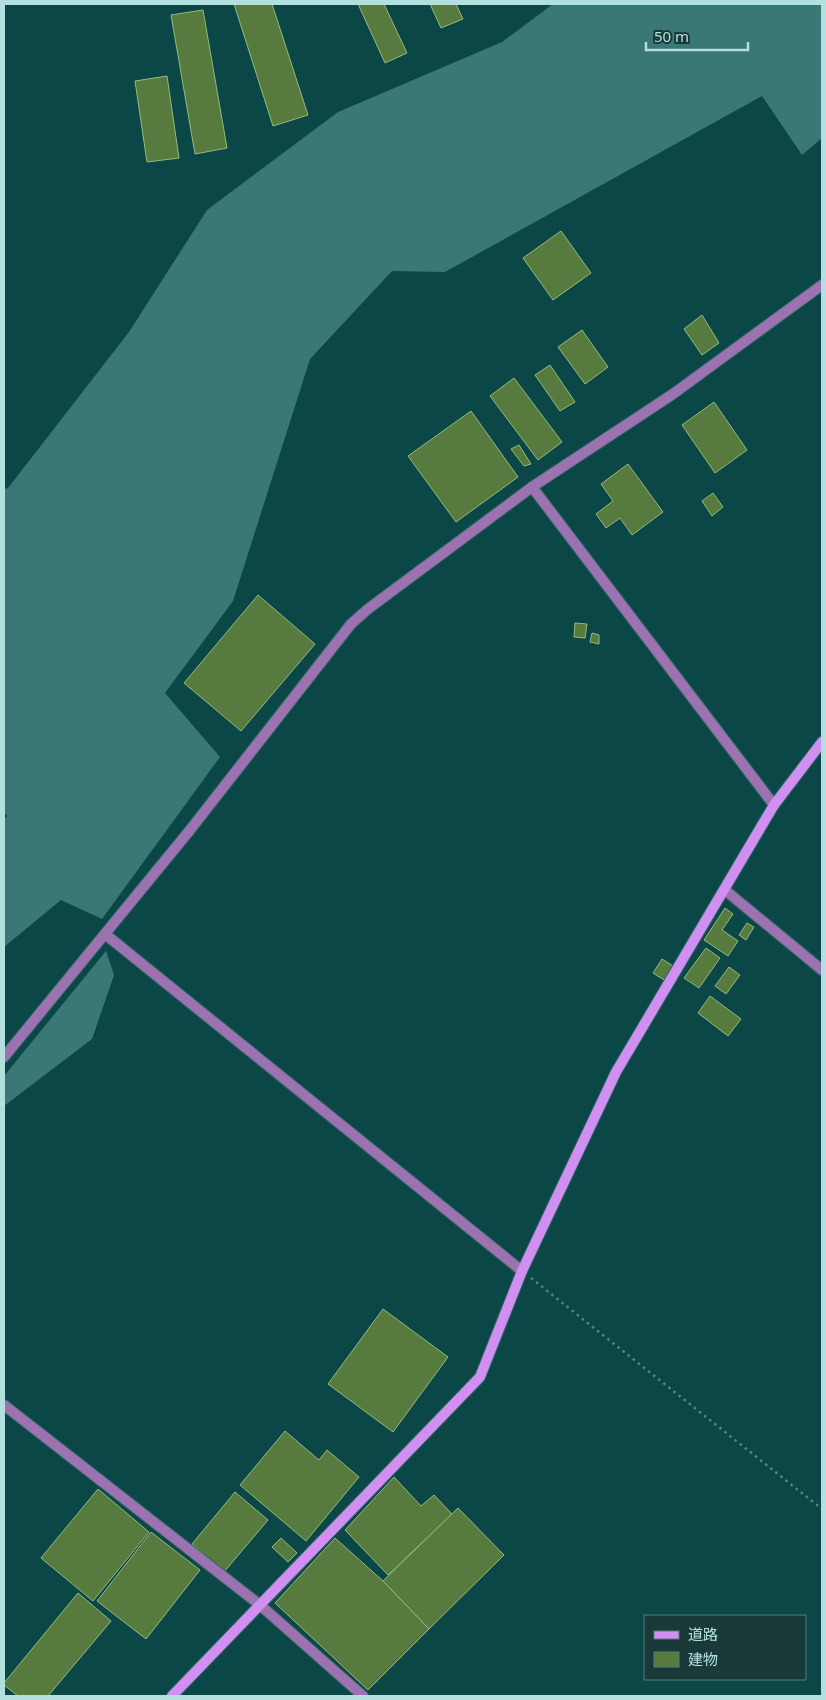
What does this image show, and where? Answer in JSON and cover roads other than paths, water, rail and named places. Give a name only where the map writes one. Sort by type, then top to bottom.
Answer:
[{"type":"street","points":[[4,1057],[190,830],[352,624],[368,609],[532,487],[673,394],[822,285]]},
{"type":"street","points":[[532,487],[774,805]]},
{"type":"street","points":[[172,1696],[480,1377],[522,1271],[616,1072],[774,805],[822,742]]},
{"type":"street","points":[[725,890],[822,970]]},
{"type":"street","points":[[105,934],[522,1271]]},
{"type":"street","points":[[4,1405],[260,1605],[363,1696]]}]
